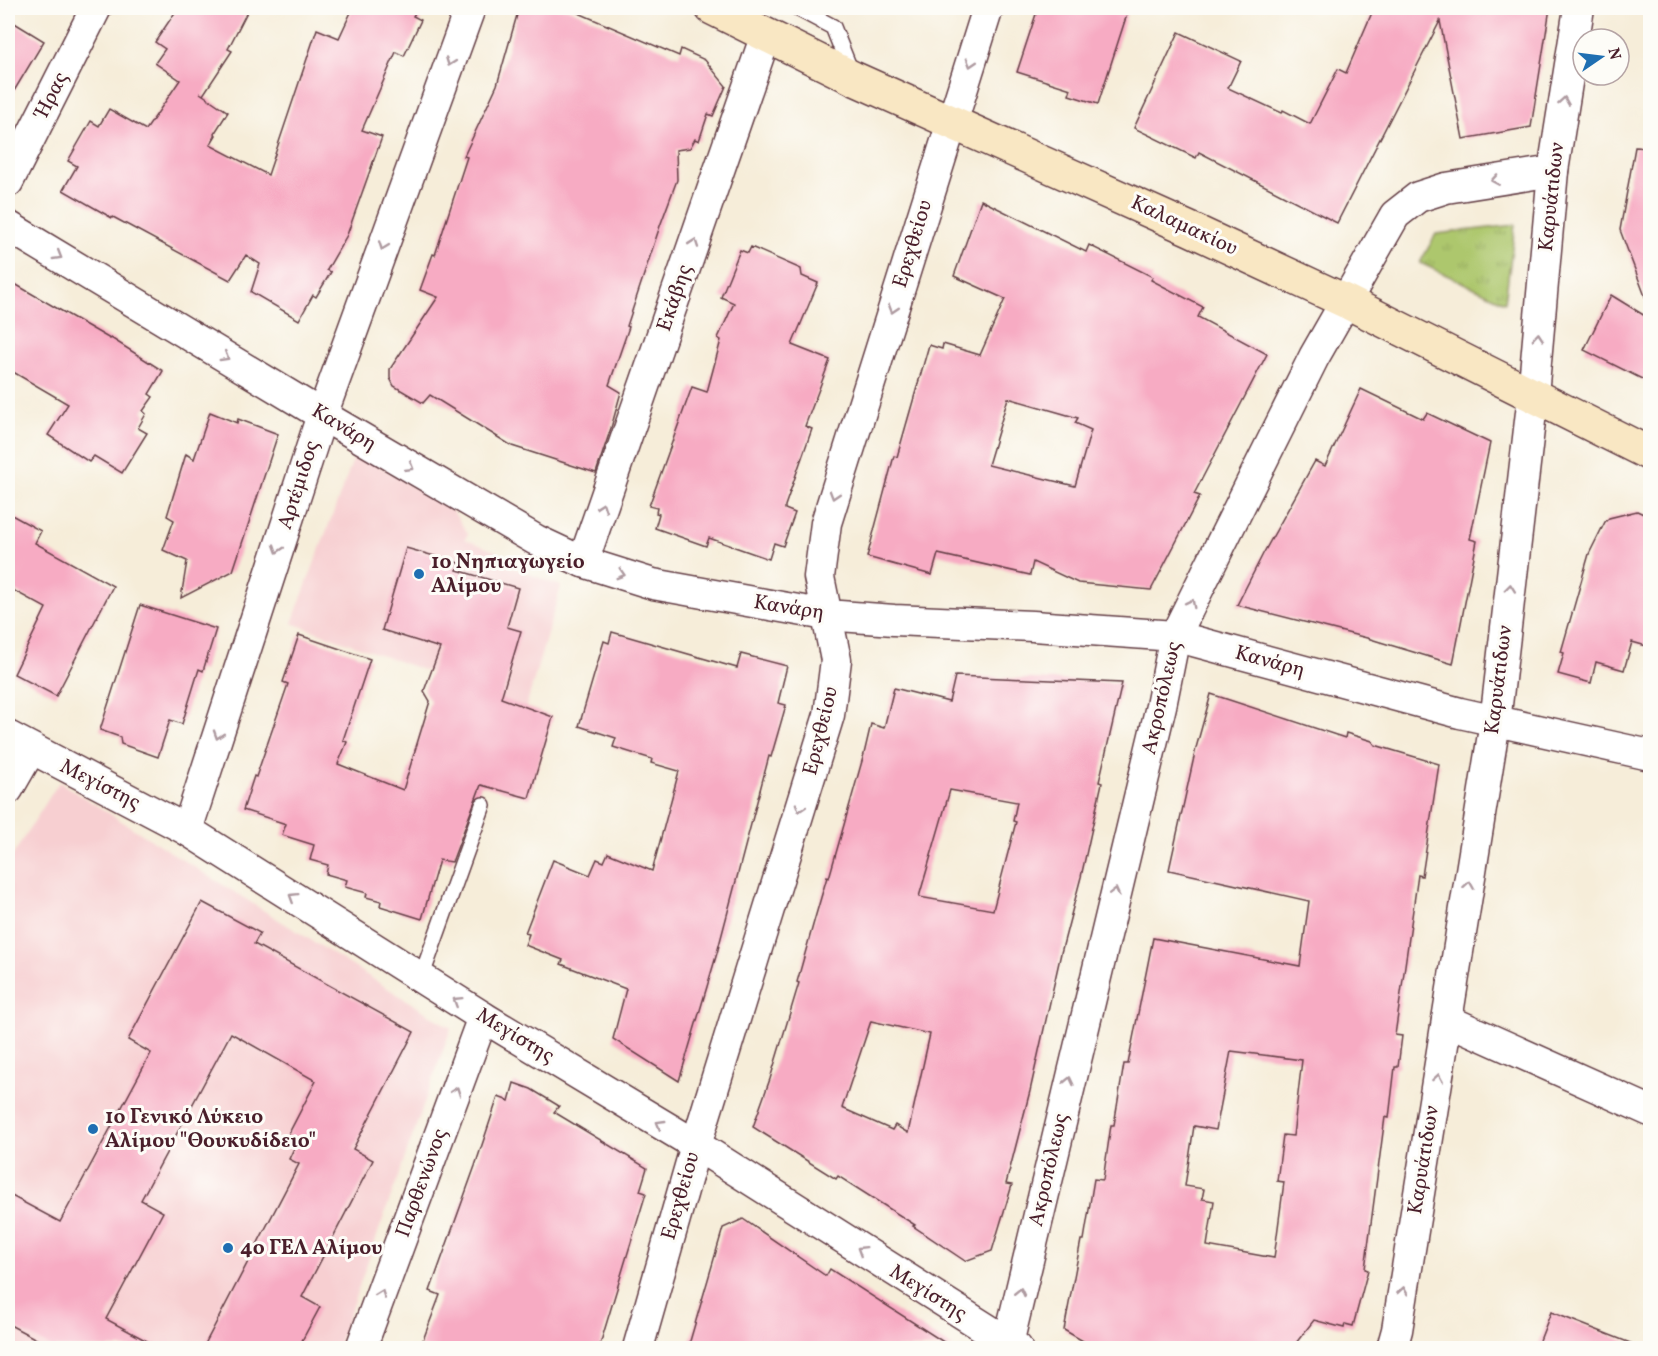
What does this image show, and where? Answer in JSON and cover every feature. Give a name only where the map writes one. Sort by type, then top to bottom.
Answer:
[{"type":"main road","name":"Καλαμακίου","points":[[712,8],[853,78],[1347,302],[1650,454]]},
{"type":"street","name":"Ήρας","points":[[8,182],[96,8]]},
{"type":"street","name":"Αρτέμιδος","points":[[187,830],[322,415],[470,8]]},
{"type":"street","name":"Ερεχθείου","points":[[638,1348],[696,1145],[829,715],[836,660],[819,577],[826,523],[988,8]]},
{"type":"street","name":"Καρυάτιδων","points":[[1392,1348],[1397,1330],[1495,722],[1533,395],[1553,171],[1580,8]]},
{"type":"street","name":"Εκάβης","points":[[583,562],[766,35]]},
{"type":"street","name":"Ακροπόλεως","points":[[1011,1347],[1072,1072],[1161,706],[1174,636],[1314,357],[1395,215],[1418,197],[1446,188],[1553,171]]},
{"type":"street","name":"Κανάρη","points":[[8,226],[322,415],[536,540],[583,562],[653,584],[826,615],[1174,636],[1495,722],[1650,755]]},
{"type":"street","name":"Μεγίστης","points":[[19,742],[187,830],[483,1017],[696,1145],[1011,1347]]},
{"type":"street","points":[[8,789],[19,742]]},
{"type":"street","name":"Παρθενώνος","points":[[361,1348],[483,1017]]},
{"type":"street","points":[[1447,1020],[1650,1111]]},
{"type":"lane","points":[[797,8],[833,27],[853,78]]},
{"type":"lane","points":[[421,978],[483,805]]},
{"type":"shaded area","name":"1o Νηπιαγωγείο Αλίμου","points":[[356,452],[453,511],[468,534],[465,539],[497,552],[495,561],[561,586],[526,707],[292,623]]},
{"type":"shaded area","points":[[59,782],[451,1028],[337,1348],[8,1348],[8,863]]},
{"type":"green space","points":[[1515,225],[1505,302],[1420,263],[1436,234]]},
{"type":"building","points":[[178,8],[249,8],[228,49],[232,51],[203,95],[200,93],[228,112],[210,145],[268,175],[317,29],[339,38],[353,8],[418,8],[413,16],[421,20],[404,56],[396,52],[362,130],[382,137],[347,235],[327,270],[331,272],[316,297],[313,295],[299,320],[251,292],[260,264],[246,255],[230,280],[63,190],[77,166],[68,161],[91,121],[99,126],[109,109],[146,130],[180,80],[155,63],[165,49],[155,42]]},
{"type":"building","points":[[519,8],[567,8],[679,56],[681,49],[705,60],[726,86],[713,116],[708,114],[699,141],[695,139],[690,148],[676,150],[677,180],[609,385],[621,392],[596,473],[512,446],[430,395],[423,403],[394,386],[390,378],[390,369],[438,297],[420,290],[433,254],[435,255],[467,157],[464,156],[497,85]]},
{"type":"building","points":[[1038,8],[1129,8],[1098,104],[1069,95],[1071,89],[1017,72]]},
{"type":"building","points":[[1374,8],[1550,8],[1531,127],[1463,139],[1440,21],[1337,223],[1199,152],[1196,158],[1134,128],[1179,32],[1241,61],[1228,88],[1282,113],[1283,110],[1310,124],[1338,69],[1346,73]]},
{"type":"building","points":[[8,19],[44,41],[8,101]]},
{"type":"building","points":[[1635,147],[1650,148],[1650,304],[1648,304],[1620,230]]},
{"type":"building","points":[[981,200],[1086,252],[1089,245],[1153,277],[1151,280],[1203,307],[1198,317],[1267,354],[1194,494],[1200,496],[1151,590],[1078,583],[1033,562],[1030,575],[938,554],[932,575],[867,557],[894,456],[897,457],[929,345],[942,349],[943,344],[980,355],[1005,299],[954,276]],"holes":[[[1008,398],[1078,418],[1075,423],[1091,430],[1075,486],[988,465]]]},
{"type":"building","points":[[751,247],[801,269],[802,276],[818,283],[792,345],[830,360],[805,426],[812,429],[785,506],[785,509],[795,513],[783,546],[774,543],[769,559],[709,538],[706,546],[655,528],[659,514],[656,513],[657,508],[649,506],[692,387],[707,392],[721,340],[718,338],[734,303],[721,297],[740,250],[748,253]]},
{"type":"building","points":[[8,280],[111,338],[163,371],[149,394],[153,397],[143,411],[146,414],[138,428],[147,433],[122,473],[94,456],[89,462],[48,435],[68,404],[8,369]]},
{"type":"building","points":[[1611,295],[1650,319],[1650,383],[1584,350]]},
{"type":"building","points":[[1361,389],[1423,419],[1427,413],[1490,443],[1470,539],[1477,541],[1453,664],[1367,638],[1237,605],[1315,461],[1325,466]]},
{"type":"building","points":[[210,412],[237,423],[238,419],[278,434],[233,571],[181,598],[187,561],[163,550],[174,520],[167,516],[186,454],[194,459]]},
{"type":"building","points":[[1637,511],[1650,517],[1650,647],[1632,642],[1624,670],[1596,662],[1591,683],[1558,674],[1564,653],[1561,652],[1589,554],[1609,518]]},
{"type":"building","points":[[8,513],[41,531],[35,543],[113,586],[56,696],[14,674],[46,608],[11,589],[8,594]]},
{"type":"building","points":[[406,548],[459,563],[457,570],[518,588],[507,627],[521,631],[501,698],[553,717],[529,798],[481,785],[452,862],[439,860],[422,919],[380,906],[381,901],[366,897],[367,893],[345,887],[347,880],[326,874],[328,865],[310,860],[314,845],[282,835],[286,824],[243,810],[288,684],[283,682],[299,635],[370,659],[343,740],[347,742],[338,764],[403,790],[430,701],[424,691],[440,648],[382,630]]},
{"type":"building","points":[[140,605],[216,629],[203,671],[199,669],[182,724],[170,720],[158,757],[121,744],[120,737],[100,730]]},
{"type":"building","points":[[612,632],[737,668],[741,654],[787,666],[778,703],[786,705],[771,757],[769,756],[717,953],[679,1081],[613,1039],[626,989],[561,964],[563,960],[525,945],[529,934],[525,933],[553,860],[590,875],[597,859],[604,862],[608,853],[652,871],[679,771],[651,763],[652,759],[613,747],[616,738],[579,726],[604,641],[609,643]]},
{"type":"building","points":[[955,676],[1122,683],[1099,782],[1102,783],[1081,877],[1006,1184],[1012,1185],[992,1251],[965,1261],[913,1226],[915,1225],[838,1176],[836,1179],[753,1127],[799,983],[797,982],[827,877],[829,878],[871,724],[884,728],[894,688],[949,702]],"holes":[[[950,790],[1017,802],[1013,821],[1016,822],[993,910],[919,897]],[[871,1021],[930,1034],[908,1133],[895,1125],[892,1130],[842,1108]]]},
{"type":"building","points":[[1211,694],[1345,738],[1346,733],[1372,741],[1375,745],[1439,764],[1422,876],[1418,875],[1395,1035],[1402,1036],[1398,1067],[1395,1067],[1389,1118],[1385,1117],[1365,1269],[1368,1270],[1353,1326],[1345,1324],[1344,1328],[1314,1320],[1292,1348],[1095,1348],[1064,1330],[1081,1240],[1084,1240],[1094,1179],[1103,1180],[1111,1125],[1114,1125],[1124,1064],[1128,1064],[1153,938],[1300,966],[1309,901],[1169,870],[1196,748]],"holes":[[[1231,1051],[1302,1060],[1293,1136],[1283,1135],[1277,1181],[1284,1182],[1274,1258],[1207,1246],[1214,1201],[1202,1199],[1204,1189],[1185,1186],[1194,1126],[1216,1130]]]},
{"type":"building","points":[[202,902],[260,933],[254,944],[414,1032],[353,1149],[373,1160],[302,1297],[320,1307],[298,1348],[203,1348],[299,1164],[289,1159],[296,1144],[286,1139],[316,1081],[231,1033],[141,1200],[163,1212],[106,1319],[160,1348],[53,1348],[8,1324],[8,1194],[60,1222],[151,1053],[128,1040]]},
{"type":"building","points":[[514,1083],[531,1089],[559,1106],[554,1112],[647,1168],[640,1191],[646,1193],[599,1348],[420,1348],[440,1295],[430,1291],[498,1097],[509,1101]]},
{"type":"building","points":[[743,1219],[826,1276],[830,1269],[953,1348],[688,1348],[723,1228]]},
{"type":"building","points":[[1551,1312],[1638,1346],[1638,1348],[1537,1348]]},
{"type":"place","name":"1o Νηπιαγωγείο Αλίμου","points":[[419,574]]},
{"type":"place","name":"1ο Γενικό Λύκειο Αλίμου \"Θουκυδίδειο\"","points":[[93,1129]]},
{"type":"place","name":"4ο ΓΕΛ Αλίμου","points":[[228,1248]]}]
